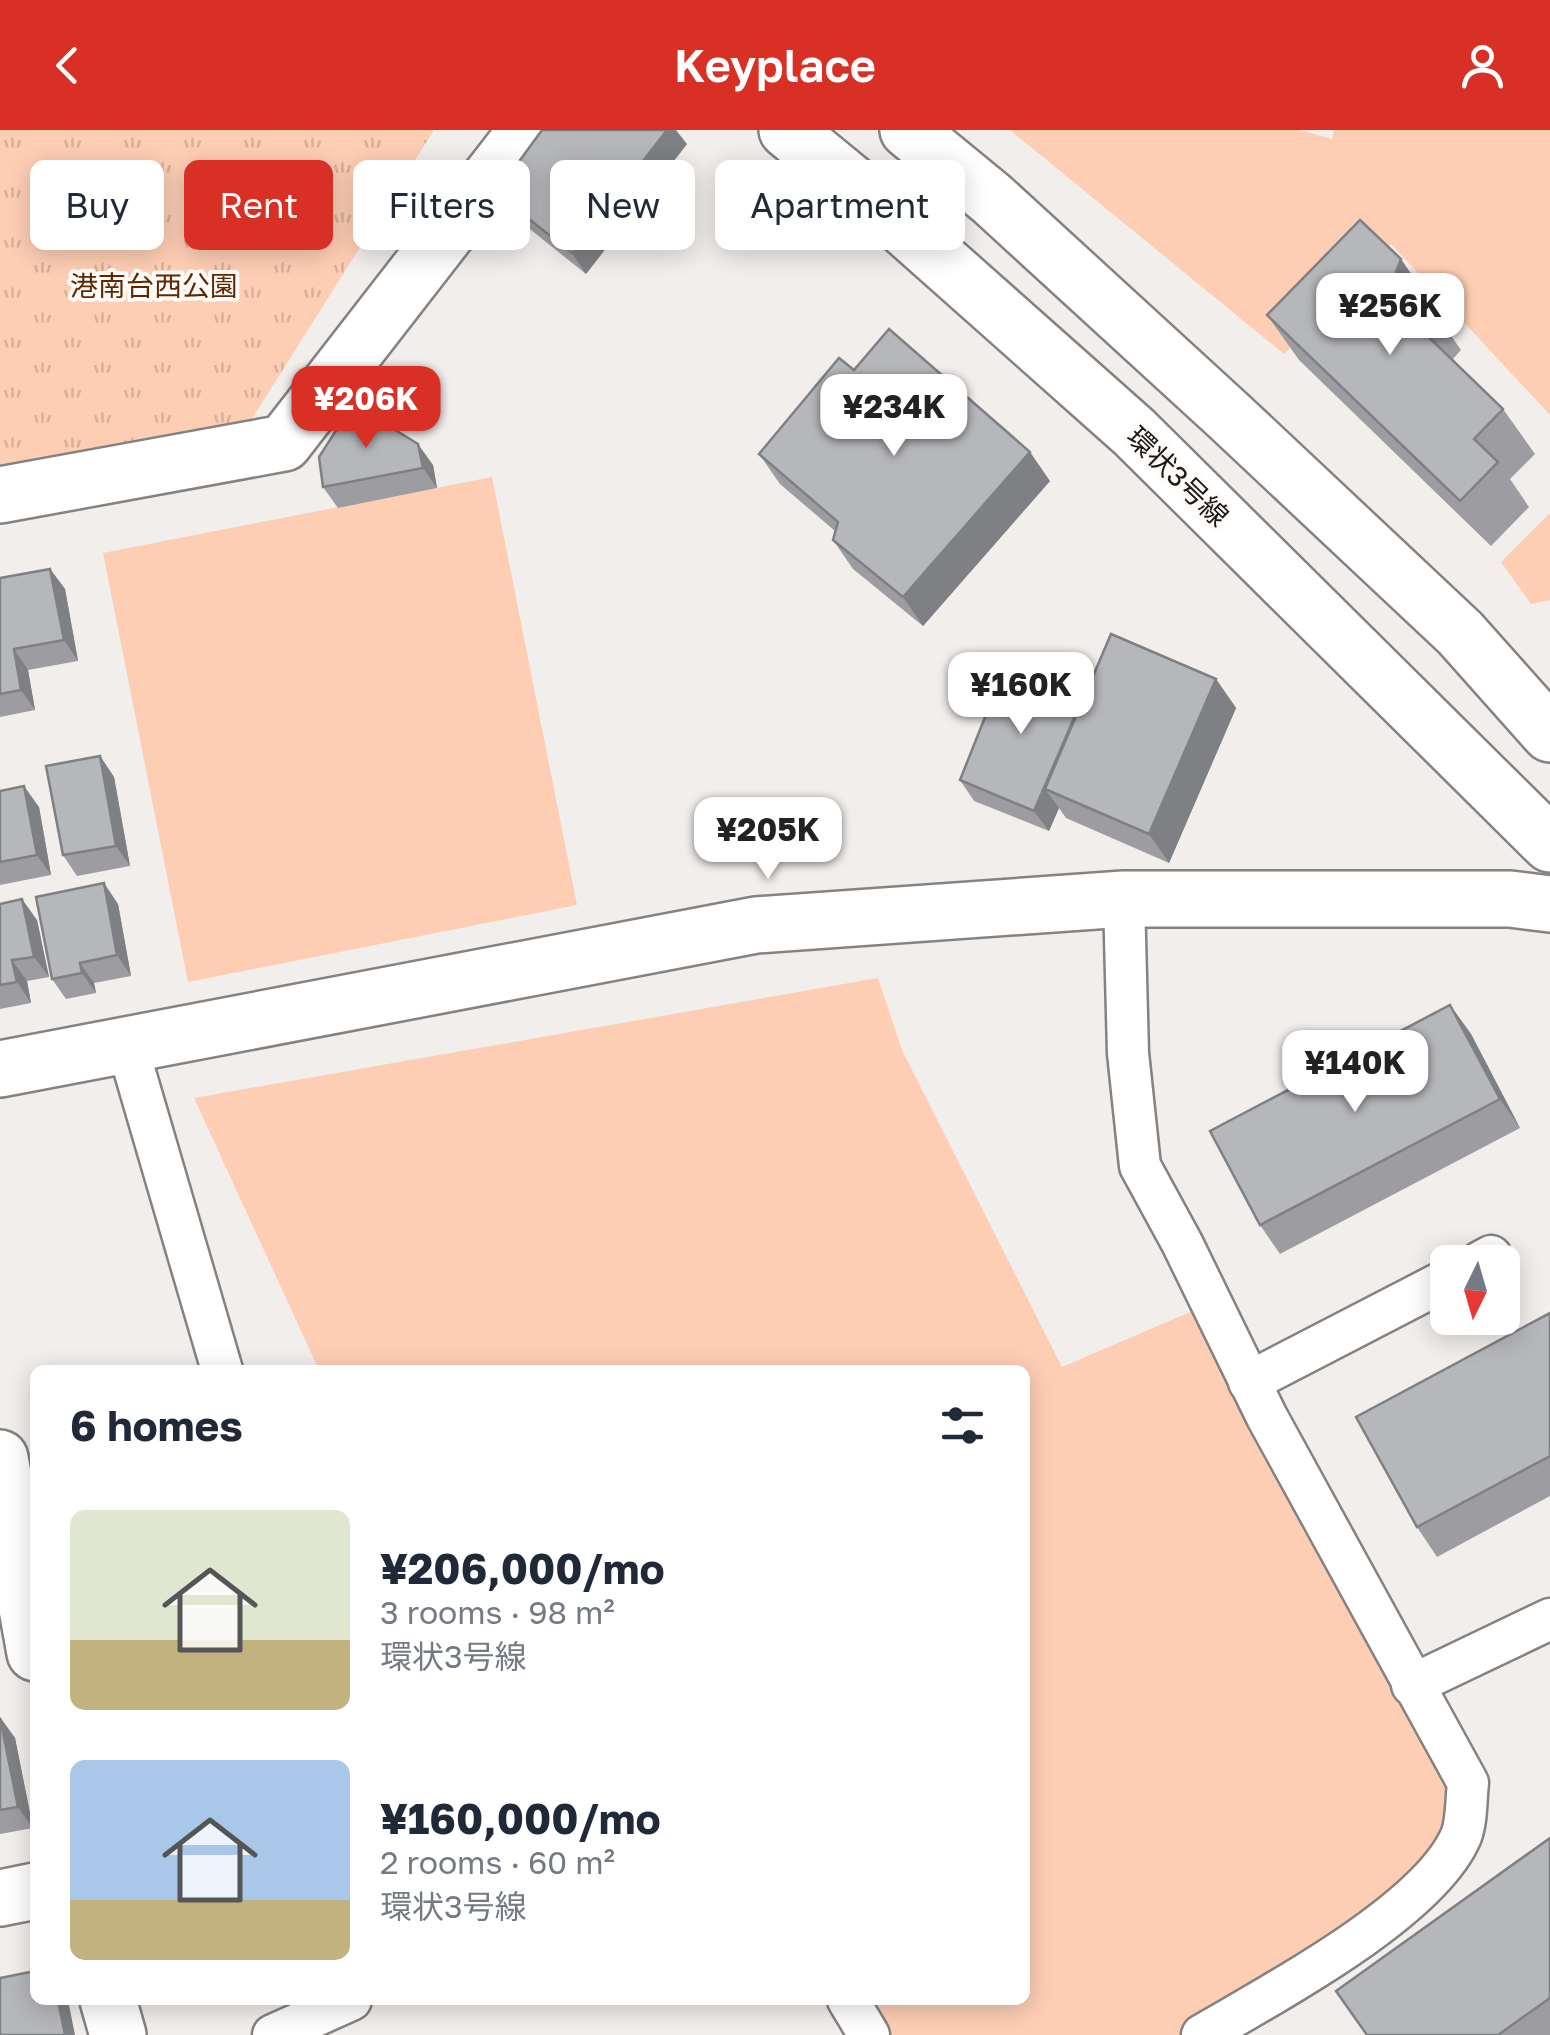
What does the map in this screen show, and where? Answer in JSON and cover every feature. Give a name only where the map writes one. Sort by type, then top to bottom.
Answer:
[{"type":"street","points":[[0,495],[284,444],[526,130]]},
{"type":"street","name":"環状3号線","points":[[787,130],[1134,432],[1550,844]]},
{"type":"street","points":[[908,130],[992,200],[1230,416],[1460,633],[1550,734]]},
{"type":"street","points":[[0,1069],[756,925],[1124,899],[1510,899],[1550,904]]},
{"type":"street","points":[[0,1458],[30,1625]]},
{"type":"street","points":[[0,1898],[30,1891]]},
{"type":"street","points":[[109,2005],[118,2035]]},
{"type":"lane","points":[[1124,899],[1128,1053],[1140,1166],[1249,1382],[1468,1783],[1462,1834],[1437,1874],[1376,1928],[1253,2023],[1202,2035]]},
{"type":"lane","points":[[127,1045],[221,1365]]},
{"type":"lane","points":[[1249,1382],[1430,1288]]},
{"type":"lane","points":[[1412,1684],[1550,1619]]},
{"type":"lane","points":[[273,2035],[340,2005]]},
{"type":"lane","points":[[851,2005],[869,2035]]},
{"type":"green space","name":"港南台西公園","points":[[0,130],[434,130],[415,160],[353,160],[353,250],[358,250],[236,444],[0,483]]},
{"type":"green space","points":[[1010,130],[1300,130],[1332,139],[1334,130],[1550,130],[1550,415],[1391,244],[1284,354]]},
{"type":"green space","points":[[492,477],[577,905],[188,982],[103,553]]},
{"type":"green space","points":[[1550,513],[1550,600],[1531,604],[1501,562]]},
{"type":"green space","points":[[878,978],[902,1050],[1062,1367],[1211,1303],[1468,1783],[1437,1873],[1202,2035],[869,2035],[851,2005],[1030,2005],[1030,1365],[317,1365],[194,1098]]},
{"type":"building","points":[[542,130],[667,130],[644,160],[550,160],[550,236],[530,220],[530,160],[520,160]]},
{"type":"building","points":[[1360,220],[1401,259],[1396,272],[1430,305],[1413,322],[1503,409],[1474,439],[1498,462],[1460,501],[1267,315]]},
{"type":"building","points":[[889,329],[1030,452],[903,597],[833,540],[838,522],[759,454],[839,358],[854,370]]},
{"type":"building","points":[[353,404],[418,444],[423,468],[323,487],[319,457]]},
{"type":"building","points":[[50,569],[64,640],[14,649],[21,690],[0,694],[0,578]]},
{"type":"building","points":[[1111,634],[1216,679],[1149,834],[1045,789]]},
{"type":"building","points":[[1007,662],[1083,697],[1034,811],[960,780]]},
{"type":"building","points":[[100,756],[116,846],[63,855],[46,766]]},
{"type":"building","points":[[24,786],[37,855],[0,862],[0,791]]},
{"type":"building","points":[[104,883],[117,955],[80,963],[82,973],[52,979],[36,897]]},
{"type":"building","points":[[22,899],[34,957],[12,960],[17,982],[0,985],[0,904]]},
{"type":"building","points":[[1450,1005],[1500,1099],[1260,1225],[1210,1131]]},
{"type":"building","points":[[1550,1313],[1550,1456],[1417,1527],[1356,1417],[1509,1335],[1520,1335],[1520,1329]]},
{"type":"building","points":[[0,1718],[18,1807],[0,1810]]},
{"type":"building","points":[[1550,1838],[1550,1998],[1498,2035],[1367,2035],[1336,1991]]},
{"type":"building","points":[[30,1972],[30,2005],[59,2005],[65,2035],[0,2035],[0,1978]]}]
